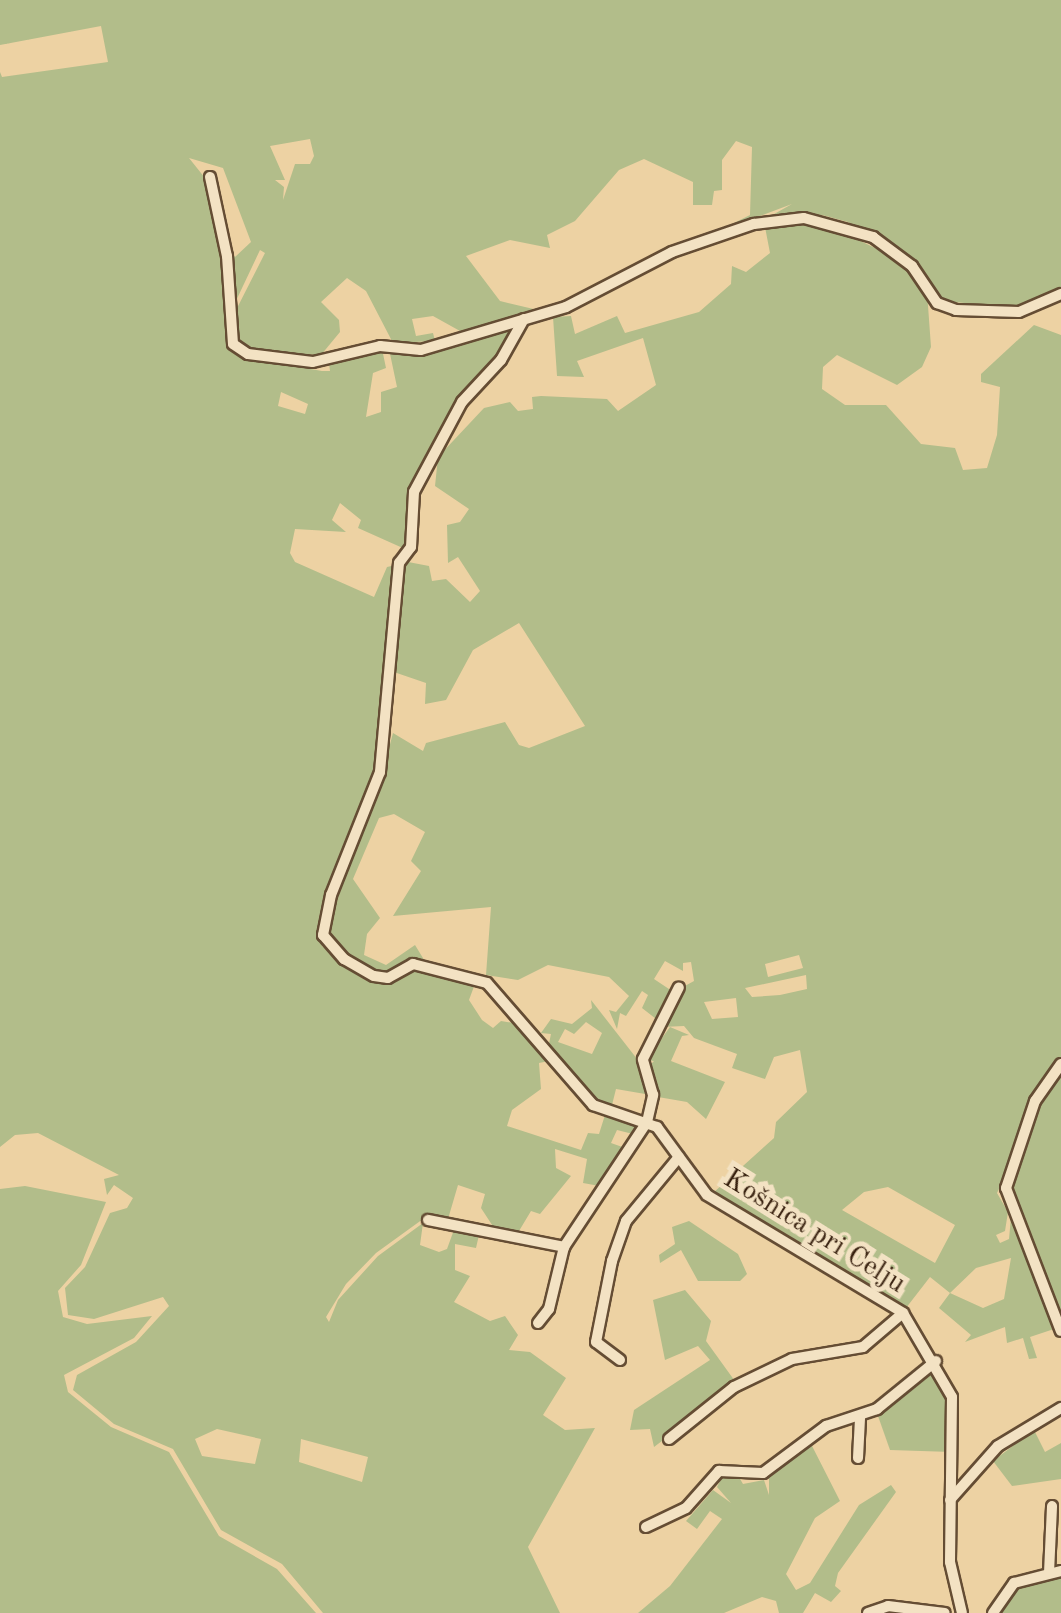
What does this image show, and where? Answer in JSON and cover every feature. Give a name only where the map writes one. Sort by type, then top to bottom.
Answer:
[{"type":"street","points":[[210,177],[238,350],[327,361],[380,346],[421,350],[566,307],[672,252],[754,224],[804,218],[873,237],[912,266],[937,303],[956,310],[1019,312],[1061,294]]},
{"type":"street","points":[[524,319],[501,360],[462,402],[414,492],[412,548],[398,563],[380,772],[323,924],[326,943],[374,976],[388,978],[413,964],[480,980],[495,989],[508,1014],[593,1106],[647,1122]]},
{"type":"street","points":[[538,1323],[548,1310],[564,1248],[647,1122],[653,1095],[643,1060],[679,987]]},
{"type":"street","points":[[1061,1064],[1035,1101],[1006,1188],[1061,1331]]},
{"type":"street","name":"Košnica pri Celju","points":[[647,1122],[707,1195],[736,1217],[903,1313],[936,1361],[955,1421],[950,1562],[962,1613]]},
{"type":"street","points":[[620,1360],[596,1342],[612,1261],[626,1221],[679,1157]]},
{"type":"street","points":[[428,1220],[564,1248]]},
{"type":"street","points":[[669,1439],[747,1380],[792,1359],[863,1347],[903,1313]]},
{"type":"street","points":[[646,1528],[686,1508],[718,1471],[758,1476],[826,1426],[860,1418],[936,1361]]},
{"type":"street","points":[[950,1500],[998,1446],[1061,1408]]},
{"type":"street","points":[[858,1458],[860,1418]]},
{"type":"street","points":[[993,1613],[1010,1585],[1055,1572],[1052,1506]]},
{"type":"street","points":[[868,1613],[888,1606],[945,1613]]},
{"type":"green space","points":[[0,0],[1061,0],[1061,292],[1016,308],[944,301],[912,262],[848,222],[822,215],[767,218],[792,204],[712,234],[750,215],[752,147],[736,141],[722,160],[722,190],[714,191],[712,205],[693,205],[693,182],[644,159],[619,170],[575,221],[547,235],[550,248],[510,240],[466,256],[500,301],[542,311],[460,331],[433,316],[412,319],[416,336],[433,333],[435,341],[393,343],[366,291],[347,278],[321,302],[339,320],[340,332],[321,355],[257,352],[238,345],[234,314],[265,253],[260,250],[234,305],[230,249],[235,257],[251,242],[223,168],[189,158],[209,183],[225,258],[230,348],[243,357],[330,371],[329,363],[382,349],[386,368],[373,373],[366,417],[381,412],[381,392],[397,387],[389,349],[409,353],[515,325],[500,357],[460,399],[414,480],[405,549],[358,528],[361,520],[340,503],[332,520],[346,532],[295,529],[290,553],[295,562],[374,597],[387,567],[396,565],[376,771],[319,917],[322,946],[365,978],[389,983],[416,968],[476,981],[469,1000],[482,1020],[493,1028],[501,1021],[514,1023],[549,1061],[539,1063],[541,1089],[512,1110],[507,1126],[581,1150],[588,1133],[599,1134],[605,1115],[639,1124],[637,1135],[617,1130],[611,1143],[628,1149],[605,1187],[583,1183],[587,1159],[555,1149],[556,1168],[571,1176],[540,1214],[531,1211],[516,1236],[496,1231],[481,1208],[485,1194],[458,1185],[448,1219],[423,1219],[376,1253],[346,1284],[326,1317],[329,1322],[338,1300],[378,1256],[423,1223],[420,1245],[439,1252],[447,1249],[455,1227],[479,1235],[476,1248],[455,1244],[455,1270],[470,1276],[454,1302],[490,1321],[505,1316],[518,1335],[509,1350],[530,1352],[566,1378],[543,1415],[565,1430],[595,1428],[528,1547],[560,1613],[323,1613],[282,1564],[221,1530],[173,1449],[114,1424],[73,1390],[77,1375],[136,1342],[169,1306],[163,1297],[94,1319],[68,1315],[65,1288],[85,1267],[110,1213],[127,1208],[133,1198],[114,1185],[107,1195],[104,1179],[119,1175],[38,1133],[15,1135],[0,1147],[0,72],[2,77],[108,62],[101,26],[0,45]],"holes":[[[310,139],[314,156],[310,164],[295,164],[283,200],[284,187],[275,180],[285,180],[270,146]],[[281,392],[308,404],[305,414],[278,406]],[[217,1429],[261,1439],[255,1464],[202,1456],[195,1439]],[[301,1439],[368,1457],[362,1482],[299,1462]]]},
{"type":"green space","points":[[819,221],[902,261],[927,292],[931,347],[922,367],[897,385],[837,355],[823,367],[822,389],[845,405],[886,405],[921,444],[955,448],[963,470],[987,468],[997,435],[1000,387],[981,382],[981,374],[1034,325],[1061,335],[1061,1061],[997,1193],[1008,1212],[1005,1231],[996,1235],[1000,1243],[1009,1239],[1011,1217],[1057,1328],[1030,1337],[1037,1358],[1029,1359],[1023,1338],[1007,1343],[1005,1327],[965,1342],[971,1335],[939,1308],[950,1293],[930,1277],[906,1308],[713,1193],[774,1138],[776,1122],[807,1092],[800,1050],[774,1057],[765,1079],[732,1068],[737,1054],[694,1038],[684,1026],[662,1027],[683,987],[694,981],[691,962],[683,963],[683,971],[665,961],[654,979],[672,991],[660,1022],[642,1008],[648,995],[642,991],[626,1016],[620,1013],[617,1029],[609,1010],[616,1012],[629,996],[609,977],[548,965],[518,980],[486,975],[491,907],[393,916],[421,871],[411,861],[425,832],[394,814],[379,818],[353,879],[380,918],[367,934],[364,955],[386,965],[415,945],[426,963],[400,965],[382,975],[327,939],[328,917],[375,801],[393,733],[423,751],[426,743],[505,722],[519,745],[529,748],[585,726],[519,623],[473,650],[446,700],[425,704],[426,683],[388,670],[403,561],[429,566],[432,581],[446,579],[470,602],[480,591],[458,557],[448,563],[447,525],[460,522],[469,509],[435,486],[438,457],[484,408],[510,402],[518,411],[533,409],[532,397],[541,396],[607,399],[618,411],[656,385],[643,338],[577,361],[584,377],[557,376],[553,317],[571,316],[575,334],[617,316],[625,333],[699,312],[731,284],[732,266],[746,272],[770,253],[765,227]],"holes":[[[799,955],[803,968],[768,977],[765,964]],[[806,975],[807,989],[780,995],[752,997],[745,988]],[[736,998],[738,1017],[712,1019],[704,1002]],[[888,1187],[955,1225],[935,1263],[842,1210],[864,1192]],[[1011,1258],[1004,1299],[983,1308],[950,1293],[976,1268]]]},
{"type":"green space","points":[[591,1000],[641,1064],[651,1095],[616,1089],[611,1109],[597,1103],[548,1048],[551,1034],[541,1033],[551,1019],[572,1024],[592,1008]],"holes":[[[586,1022],[602,1033],[592,1054],[558,1042],[565,1029],[574,1034]]]},
{"type":"green space","points":[[670,1027],[689,1035],[682,1036],[671,1061],[725,1082],[706,1119],[687,1102],[658,1097],[647,1068],[654,1061],[646,1060]]},
{"type":"green space","points":[[1061,1069],[1061,1321],[1010,1189],[1037,1101]]},
{"type":"green space","points":[[25,1186],[106,1202],[81,1265],[58,1291],[63,1317],[87,1324],[152,1316],[134,1338],[64,1375],[68,1392],[111,1427],[169,1452],[219,1536],[277,1569],[316,1613],[0,1613],[0,1189]]},
{"type":"green space","points":[[689,1221],[738,1254],[747,1274],[740,1281],[698,1281],[681,1250],[660,1263],[659,1255],[675,1244],[672,1227]]},
{"type":"green space","points":[[685,1290],[711,1321],[706,1341],[737,1384],[654,1447],[650,1429],[630,1430],[634,1410],[710,1360],[698,1346],[665,1360],[653,1300]]},
{"type":"green space","points":[[933,1373],[947,1393],[952,1452],[890,1450],[878,1416]]},
{"type":"green space","points":[[1034,1430],[1045,1452],[1061,1443],[1061,1479],[1012,1486],[993,1461]]},
{"type":"green space","points":[[810,1442],[840,1501],[815,1518],[786,1574],[796,1590],[810,1583],[859,1505],[891,1485],[896,1492],[838,1573],[835,1586],[841,1591],[831,1602],[815,1593],[803,1613],[779,1613],[776,1601],[762,1597],[724,1613],[638,1613],[670,1586],[722,1519],[710,1511],[697,1529],[686,1521],[713,1490],[731,1503],[717,1487],[723,1475],[736,1472],[743,1484],[764,1480],[769,1495],[769,1476]]},
{"type":"green space","points":[[1061,1575],[1061,1613],[999,1613],[1017,1587]]}]
